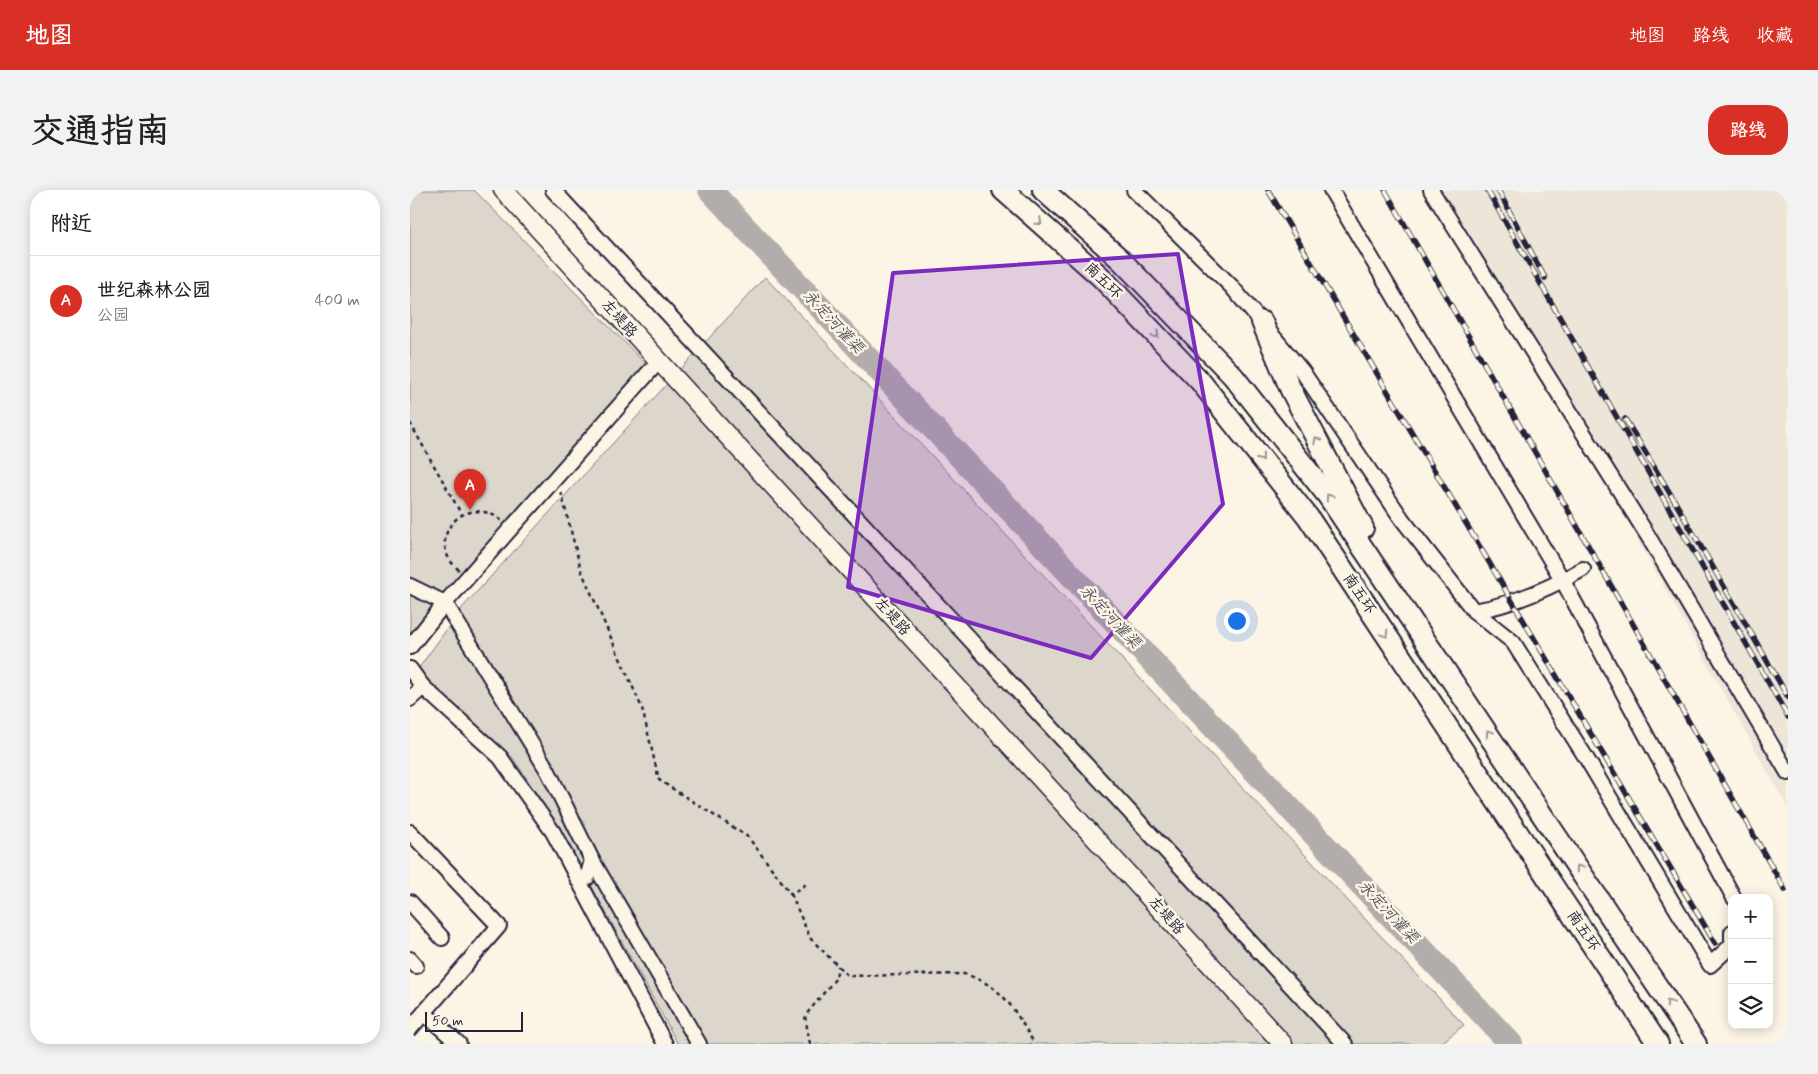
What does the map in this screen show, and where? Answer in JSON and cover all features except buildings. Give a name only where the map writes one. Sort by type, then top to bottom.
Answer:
[{"type":"highway","name":"南五环","points":[[1003,190],[1101,276],[1200,381],[1308,517],[1658,1044]]},
{"type":"highway","name":"南五环","points":[[1043,190],[1120,259],[1233,376],[1328,496],[1405,607],[1696,1044]]},
{"type":"highway","points":[[1262,322],[1291,390],[1405,607]]},
{"type":"main road","name":"左堤路","points":[[503,190],[1282,1044]]},
{"type":"street","points":[[553,190],[1345,1044]]},
{"type":"street","points":[[1134,190],[1232,286],[1302,372],[1402,519],[1474,611],[1514,642],[1585,756],[1710,965],[1732,945],[1732,939]]},
{"type":"street","points":[[1331,190],[1563,581],[1732,894]]},
{"type":"street","points":[[1431,190],[1648,536],[1788,773]]},
{"type":"street","points":[[410,647],[468,577],[658,362]]},
{"type":"street","points":[[1474,611],[1496,607],[1563,581],[1583,569]]},
{"type":"street","points":[[410,586],[446,603],[548,771],[592,860],[699,1044]]},
{"type":"street","points":[[410,669],[422,686],[500,757],[553,832],[665,1044]]},
{"type":"street","points":[[410,699],[422,686]]},
{"type":"street","points":[[410,832],[499,926],[411,1026]]},
{"type":"street","points":[[587,878],[592,860]]},
{"type":"street","points":[[410,902],[442,938]]},
{"type":"street","points":[[424,1013],[458,1044]]},
{"type":"path","points":[[410,423],[462,515]]},
{"type":"path","points":[[556,479],[566,506],[580,570],[642,708],[659,780],[748,837],[791,894],[810,938],[848,976],[965,974],[982,980],[1005,996],[1034,1041],[1031,1044]]},
{"type":"path","points":[[468,577],[448,558],[445,547],[446,536],[450,526],[462,515],[477,510],[488,512],[511,529]]},
{"type":"path","points":[[791,894],[808,883]]},
{"type":"path","points":[[810,1044],[805,1016],[836,978],[838,966]]},
{"type":"highlighted area","points":[[1178,254],[1223,504],[1091,658],[848,587],[893,273]]},
{"type":"shaded area","points":[[410,190],[474,190],[652,370],[410,651]]},
{"type":"shaded area","points":[[1442,190],[1788,190],[1788,808]]},
{"type":"shaded area","points":[[765,277],[1464,1025],[1440,1044],[678,1044],[562,832],[513,758],[416,672],[462,608]]},
{"type":"waterway","name":"永定河灌渠","points":[[710,190],[1511,1044]]},
{"type":"railway","points":[[1268,190],[1715,943]]},
{"type":"railway","points":[[1385,190],[1785,890]]},
{"type":"railway","points":[[1487,190],[1788,717]]},
{"type":"railway","points":[[1498,190],[1545,278]]},
{"type":"railway","points":[[1625,419],[1788,697]]},
{"type":"place","name":"世纪森林公园","points":[[470,510]]}]
